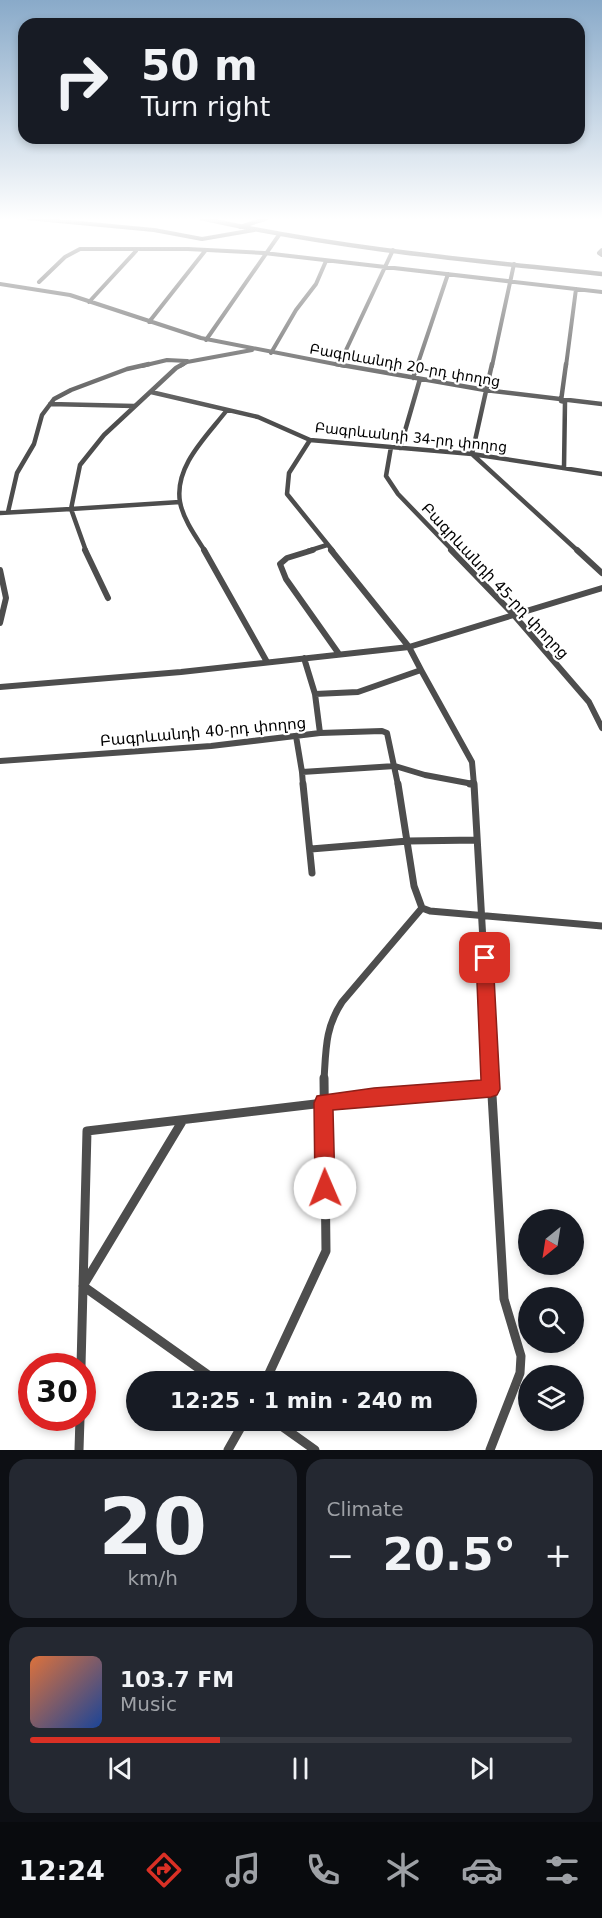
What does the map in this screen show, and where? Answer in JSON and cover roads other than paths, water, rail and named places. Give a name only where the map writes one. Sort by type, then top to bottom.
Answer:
[{"type":"street","name":"Բագրևանդի 20-րդ փողոց","points":[[11,286],[62,293],[206,340],[255,350],[485,390],[561,401],[602,404]]},
{"type":"street","points":[[89,303],[105,286]]},
{"type":"street","points":[[149,322],[178,286]]},
{"type":"street","points":[[206,340],[242,286]]},
{"type":"street","points":[[271,353],[296,310],[315,286]]},
{"type":"street","points":[[339,365],[377,286]]},
{"type":"street","points":[[413,378],[444,286]]},
{"type":"street","points":[[508,286],[472,454],[602,573]]},
{"type":"street","points":[[544,286],[602,292]]},
{"type":"street","points":[[564,468],[565,402],[561,401],[576,289]]},
{"type":"street","points":[[8,512],[17,473],[34,444],[42,415],[54,399],[71,390],[127,369],[167,360],[187,362],[255,350]]},
{"type":"street","points":[[108,598],[81,541],[71,509],[80,465],[104,435],[134,406],[176,368],[187,362]]},
{"type":"street","points":[[400,448],[420,379]]},
{"type":"street","name":"Բագրևանդի 34-րդ փողոց","points":[[151,392],[258,417],[310,440],[472,454],[602,474]]},
{"type":"street","points":[[50,404],[134,406]]},
{"type":"street","points":[[227,410],[186,468],[181,483],[180,502],[192,531],[217,570],[267,662]]},
{"type":"street","points":[[310,440],[295,462],[285,489],[286,494],[409,647],[472,762],[483,915],[504,1299],[521,1356],[520,1373],[489,1450]]},
{"type":"street","name":"Բագրևանդի 45-րդ փողոց","points":[[391,447],[386,476],[398,495],[513,614],[589,702],[602,728]]},
{"type":"street","points":[[0,513],[180,502]]},
{"type":"street","points":[[327,544],[287,558],[280,564],[286,579],[339,654]]},
{"type":"street","points":[[0,570],[6,598],[0,623]]},
{"type":"street","points":[[0,687],[181,672],[409,647],[602,588]]},
{"type":"street","points":[[304,658],[315,694]]},
{"type":"street","name":"Բագրևանդի 40-րդ փողոց","points":[[0,761],[211,746],[320,732],[315,694],[358,692],[421,670]]},
{"type":"street","points":[[320,732],[382,731],[387,733],[395,766],[414,886],[422,908],[430,911],[602,926]]},
{"type":"street","points":[[296,736],[312,873]]},
{"type":"street","points":[[302,772],[395,766],[425,775],[473,784]]},
{"type":"street","points":[[311,849],[408,841],[477,840]]},
{"type":"street","points":[[270,1371],[326,1251],[323,1103],[327,1033],[332,1017],[342,1002],[422,908]]},
{"type":"street","points":[[81,1353],[87,1131],[374,1096],[491,1089]]},
{"type":"street","points":[[83,1286],[183,1120]]},
{"type":"street","points":[[83,1286],[203,1371]]},
{"type":"street","points":[[79,1450],[80,1431]]},
{"type":"street","points":[[228,1450],[239,1431]]},
{"type":"street","points":[[288,1431],[315,1450]]}]
